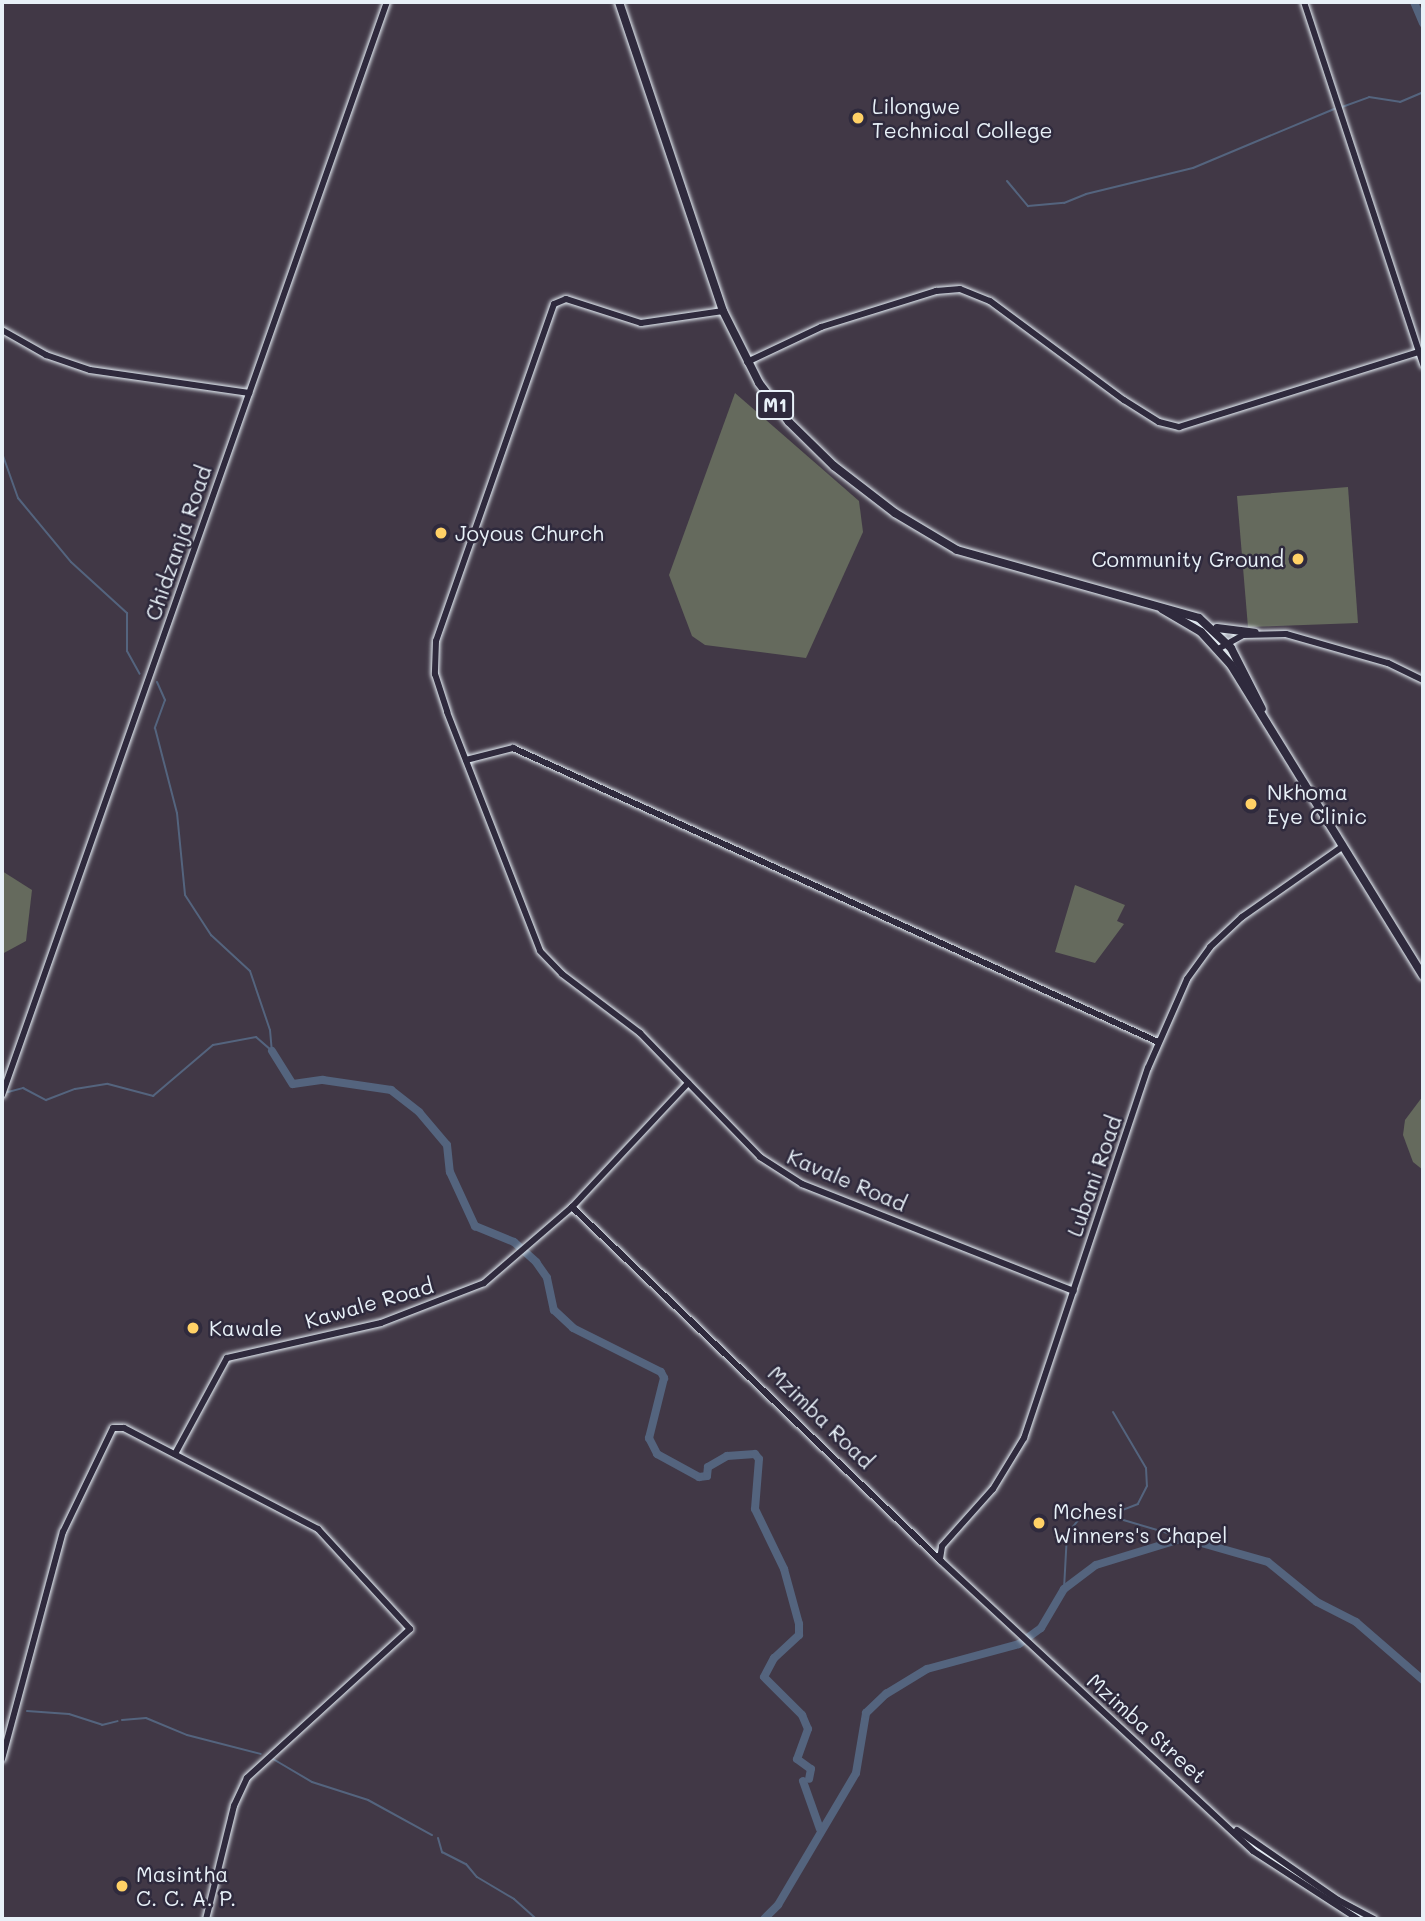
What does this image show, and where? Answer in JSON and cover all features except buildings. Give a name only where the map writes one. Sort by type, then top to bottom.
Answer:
[{"type":"highway","name":"M1","points":[[619,2],[723,312],[747,362],[772,401],[818,452],[925,534],[985,560],[1193,615],[1228,632],[1255,633]]},
{"type":"highway","name":"M1","points":[[1150,603],[1185,621],[1218,649],[1262,709]]},
{"type":"highway","name":"M1","points":[[1193,615],[1227,642],[1235,654],[1262,709],[1342,847],[1423,976]]},
{"type":"highway","points":[[1235,654],[1243,635]]},
{"type":"street","name":"Chidzanja Road","points":[[2,1095],[387,2]]},
{"type":"street","points":[[1304,2],[1423,365]]},
{"type":"street","points":[[747,362],[831,324],[936,291],[960,289],[990,301],[1124,400],[1160,422],[1179,426],[1419,352]]},
{"type":"street","name":"Kavale Road","points":[[723,312],[641,323],[566,299],[554,304],[435,647],[436,681],[541,951],[562,974],[640,1033],[760,1157],[792,1179],[1074,1291]]},
{"type":"street","points":[[2,330],[55,359],[90,370],[249,393]]},
{"type":"street","points":[[1218,649],[1243,635],[1255,633],[1319,641],[1388,663],[1423,680]]},
{"type":"street","points":[[466,760],[513,748],[1158,1042]]},
{"type":"street","name":"Lubani Road","points":[[941,1561],[940,1550],[993,1489],[1024,1438],[1158,1042],[1187,979],[1216,940],[1266,897],[1342,847]]},
{"type":"street","points":[[572,1207],[688,1083]]},
{"type":"street","name":"Kawale Road","points":[[175,1454],[227,1358],[405,1315],[484,1283],[519,1256],[572,1207]]},
{"type":"street","name":"Mzimba Road","points":[[572,1207],[941,1561],[1043,1655]]},
{"type":"street","points":[[2,1759],[63,1532],[111,1431],[120,1427],[318,1529],[410,1629],[247,1778],[234,1806],[206,1919]]},
{"type":"street","name":"Mzimba Street","points":[[1043,1655],[1293,1880],[1358,1919]]},
{"type":"street","name":"Mzimba Street","points":[[1229,1825],[1338,1900],[1374,1919]]},
{"type":"green space","points":[[735,393],[859,501],[863,532],[806,658],[705,645],[692,636],[669,575]]},
{"type":"green space","name":"Community Ground","points":[[1348,487],[1358,623],[1248,627],[1237,496]]},
{"type":"green space","points":[[2,871],[32,890],[26,941],[2,954]]},
{"type":"green space","points":[[1075,885],[1125,905],[1117,921],[1124,924],[1095,963],[1055,952]]},
{"type":"green space","points":[[1423,1096],[1423,1170],[1413,1162],[1403,1135],[1405,1120]]},
{"type":"waterway","points":[[1414,2],[1423,23]]},
{"type":"waterway","points":[[1342,107],[1369,97],[1400,102],[1423,92]]},
{"type":"waterway","points":[[1007,181],[1028,206],[1064,203],[1086,194],[1193,168],[1334,109]]},
{"type":"waterway","points":[[2,453],[18,498],[71,562],[127,613],[127,651],[140,674]]},
{"type":"waterway","points":[[157,682],[165,700],[155,728],[177,813],[185,895],[211,935],[250,971],[270,1030],[272,1051]]},
{"type":"waterway","points":[[8,1092],[23,1088],[46,1100],[75,1089],[108,1084],[153,1096],[213,1045],[256,1037],[271,1050]]},
{"type":"waterway","points":[[272,1051],[293,1084],[323,1080],[391,1090],[419,1112],[447,1145],[450,1172],[475,1226],[514,1242],[536,1262],[547,1278],[554,1310],[573,1328],[661,1372],[664,1378],[649,1438],[657,1454],[699,1477],[707,1476],[708,1467],[727,1456],[755,1454],[759,1459],[755,1509],[784,1569],[799,1624],[799,1635],[774,1658],[764,1677],[802,1715],[808,1729],[797,1759],[811,1769],[809,1779]]},
{"type":"waterway","points":[[1113,1412],[1146,1468],[1147,1486],[1138,1504],[1114,1513],[1117,1519]]},
{"type":"waterway","points":[[1064,1589],[1067,1534],[1080,1518],[1120,1519],[1184,1538]]},
{"type":"waterway","points":[[764,1919],[778,1905],[856,1773],[866,1713],[886,1694],[927,1669],[1019,1644],[1041,1628],[1064,1589],[1096,1565],[1184,1538],[1268,1562],[1317,1602],[1356,1622],[1423,1680]]},
{"type":"waterway","points":[[27,1711],[69,1714],[102,1725],[118,1721]]},
{"type":"waterway","points":[[122,1720],[146,1718],[187,1735],[261,1754]]},
{"type":"waterway","points":[[273,1759],[312,1782],[368,1800],[432,1835]]},
{"type":"waterway","points":[[803,1781],[820,1829]]},
{"type":"waterway","points":[[438,1838],[442,1852],[466,1864],[477,1877],[514,1899],[536,1919]]},
{"type":"place","name":"Lilongwe Technical College","points":[[858,118]]},
{"type":"place","name":"Joyous Church","points":[[441,533]]},
{"type":"place","name":"Community Ground","points":[[1298,559]]},
{"type":"place","name":"Nkhoma Eye Clinic","points":[[1251,804]]},
{"type":"place","name":"Kawale","points":[[193,1328]]},
{"type":"place","name":"Mchesi Winners's Chapel","points":[[1039,1523]]},
{"type":"place","name":"Masintha C. C. A. P.","points":[[122,1886]]}]
